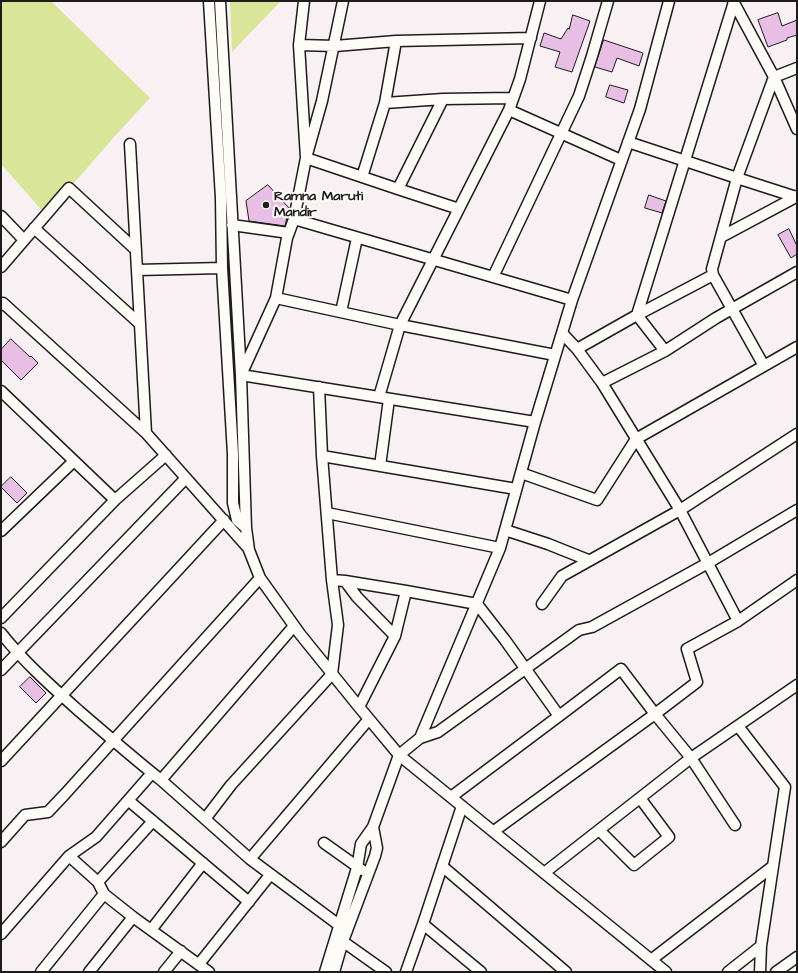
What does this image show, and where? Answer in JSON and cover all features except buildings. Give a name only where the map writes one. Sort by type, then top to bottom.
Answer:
[{"type":"street","points":[[209,1],[221,198],[222,268],[233,447],[233,503],[237,520],[246,528]]},
{"type":"street","points":[[220,1],[241,375],[246,528],[249,550],[260,578],[294,626],[399,755],[666,972]]},
{"type":"street","points":[[304,1],[299,45],[306,158]]},
{"type":"street","points":[[241,375],[276,298],[306,158],[322,101],[335,46],[343,1]]},
{"type":"street","points":[[378,397],[400,325],[509,110],[520,79],[540,1]]},
{"type":"street","points":[[493,277],[579,96],[608,1]]},
{"type":"street","points":[[420,738],[500,548],[555,355],[572,300],[640,109],[669,1]]},
{"type":"street","points":[[734,2],[774,77],[797,128]]},
{"type":"street","points":[[637,315],[686,161],[734,2]]},
{"type":"street","points":[[299,45],[335,46],[396,42],[531,38]]},
{"type":"street","points":[[362,177],[385,103],[396,42]]},
{"type":"street","points":[[764,366],[713,275],[712,268],[737,178],[774,77],[797,68]]},
{"type":"street","points":[[385,103],[443,99],[513,98]]},
{"type":"street","points":[[398,189],[443,99]]},
{"type":"street","points":[[509,110],[621,160]]},
{"type":"street","points":[[628,142],[796,196]]},
{"type":"street","points":[[130,144],[146,433]]},
{"type":"street","points":[[306,158],[459,209]]},
{"type":"street","points":[[1,267],[69,188],[136,250]]},
{"type":"street","points":[[721,237],[796,196]]},
{"type":"street","points":[[1,216],[24,240]]},
{"type":"street","points":[[294,219],[572,300]]},
{"type":"street","points":[[232,225],[289,233]]},
{"type":"street","points":[[34,228],[140,324]]},
{"type":"street","points":[[341,312],[357,238]]},
{"type":"street","points":[[137,270],[222,268]]},
{"type":"street","points":[[602,383],[665,350],[732,309],[797,272]]},
{"type":"street","points":[[578,349],[637,315],[713,275]]},
{"type":"street","points":[[276,298],[400,325],[555,355]]},
{"type":"street","points":[[2,303],[146,433],[249,550]]},
{"type":"street","points":[[637,315],[665,350]]},
{"type":"street","points":[[562,333],[578,349],[602,383],[680,510],[738,620]]},
{"type":"street","points":[[521,473],[597,500],[636,439],[797,347]]},
{"type":"street","points":[[241,375],[535,422]]},
{"type":"street","points":[[205,819],[231,786],[332,674],[338,625],[332,580],[322,456],[320,387]]},
{"type":"street","points":[[1,390],[115,500]]},
{"type":"street","points":[[380,466],[389,399]]},
{"type":"street","points":[[542,604],[562,576],[588,560],[680,510],[797,434]]},
{"type":"street","points":[[1,618],[115,500],[166,455]]},
{"type":"street","points":[[322,456],[516,490]]},
{"type":"street","points":[[1,531],[74,461]]},
{"type":"street","points":[[1,670],[186,478]]},
{"type":"street","points":[[334,972],[361,844],[373,827],[399,755],[420,738],[438,732],[579,630],[592,627],[797,510]]},
{"type":"street","points":[[327,513],[500,548]]},
{"type":"street","points":[[1,761],[224,520]]},
{"type":"street","points":[[505,530],[548,544],[588,560]]},
{"type":"street","points":[[1,842],[25,815],[48,812],[260,578]]},
{"type":"street","points":[[332,580],[406,590],[476,604],[525,668],[559,716]]},
{"type":"street","points":[[494,832],[697,682],[687,649],[738,620],[797,580]]},
{"type":"street","points":[[345,581],[357,597],[395,636]]},
{"type":"street","points":[[359,707],[395,636],[406,590]]},
{"type":"street","points":[[161,780],[294,626]]},
{"type":"street","points":[[1,633],[17,653],[61,695],[113,741],[161,780],[250,859],[343,928]]},
{"type":"street","points":[[452,797],[621,670],[691,758],[735,825]]},
{"type":"street","points":[[544,873],[691,758],[797,685]]},
{"type":"street","points":[[250,859],[369,720]]},
{"type":"street","points":[[738,726],[785,787],[760,946],[760,972]]},
{"type":"street","points":[[1,934],[69,856],[96,837],[152,773]]},
{"type":"street","points":[[599,830],[634,865],[669,837],[640,798]]},
{"type":"street","points":[[129,800],[249,902]]},
{"type":"street","points":[[406,972],[462,806]]},
{"type":"street","points":[[98,882],[153,821]]},
{"type":"street","points":[[343,928],[369,874],[377,848],[373,827]]},
{"type":"street","points":[[324,843],[357,868],[369,874]]},
{"type":"street","points":[[69,856],[98,882],[104,894],[209,972]]},
{"type":"street","points":[[151,930],[203,862]]},
{"type":"street","points":[[442,866],[566,972]]},
{"type":"street","points":[[651,960],[772,867]]},
{"type":"street","points":[[199,964],[270,875]]},
{"type":"street","points":[[41,972],[104,894]]},
{"type":"street","points":[[89,972],[133,917]]},
{"type":"street","points":[[423,924],[481,972]]},
{"type":"street","points":[[325,972],[340,939]]},
{"type":"street","points":[[340,939],[386,972]]},
{"type":"street","points":[[728,972],[760,946]]},
{"type":"street","points":[[164,972],[180,951]]},
{"type":"street","points":[[776,972],[797,957]]},
{"type":"green space","points":[[1,1],[51,1],[150,98],[46,215],[1,164]]},
{"type":"green space","points":[[230,1],[281,1],[232,52]]},
{"type":"place","name":"Ramna Maruti Mandir","points":[[266,205]]}]
